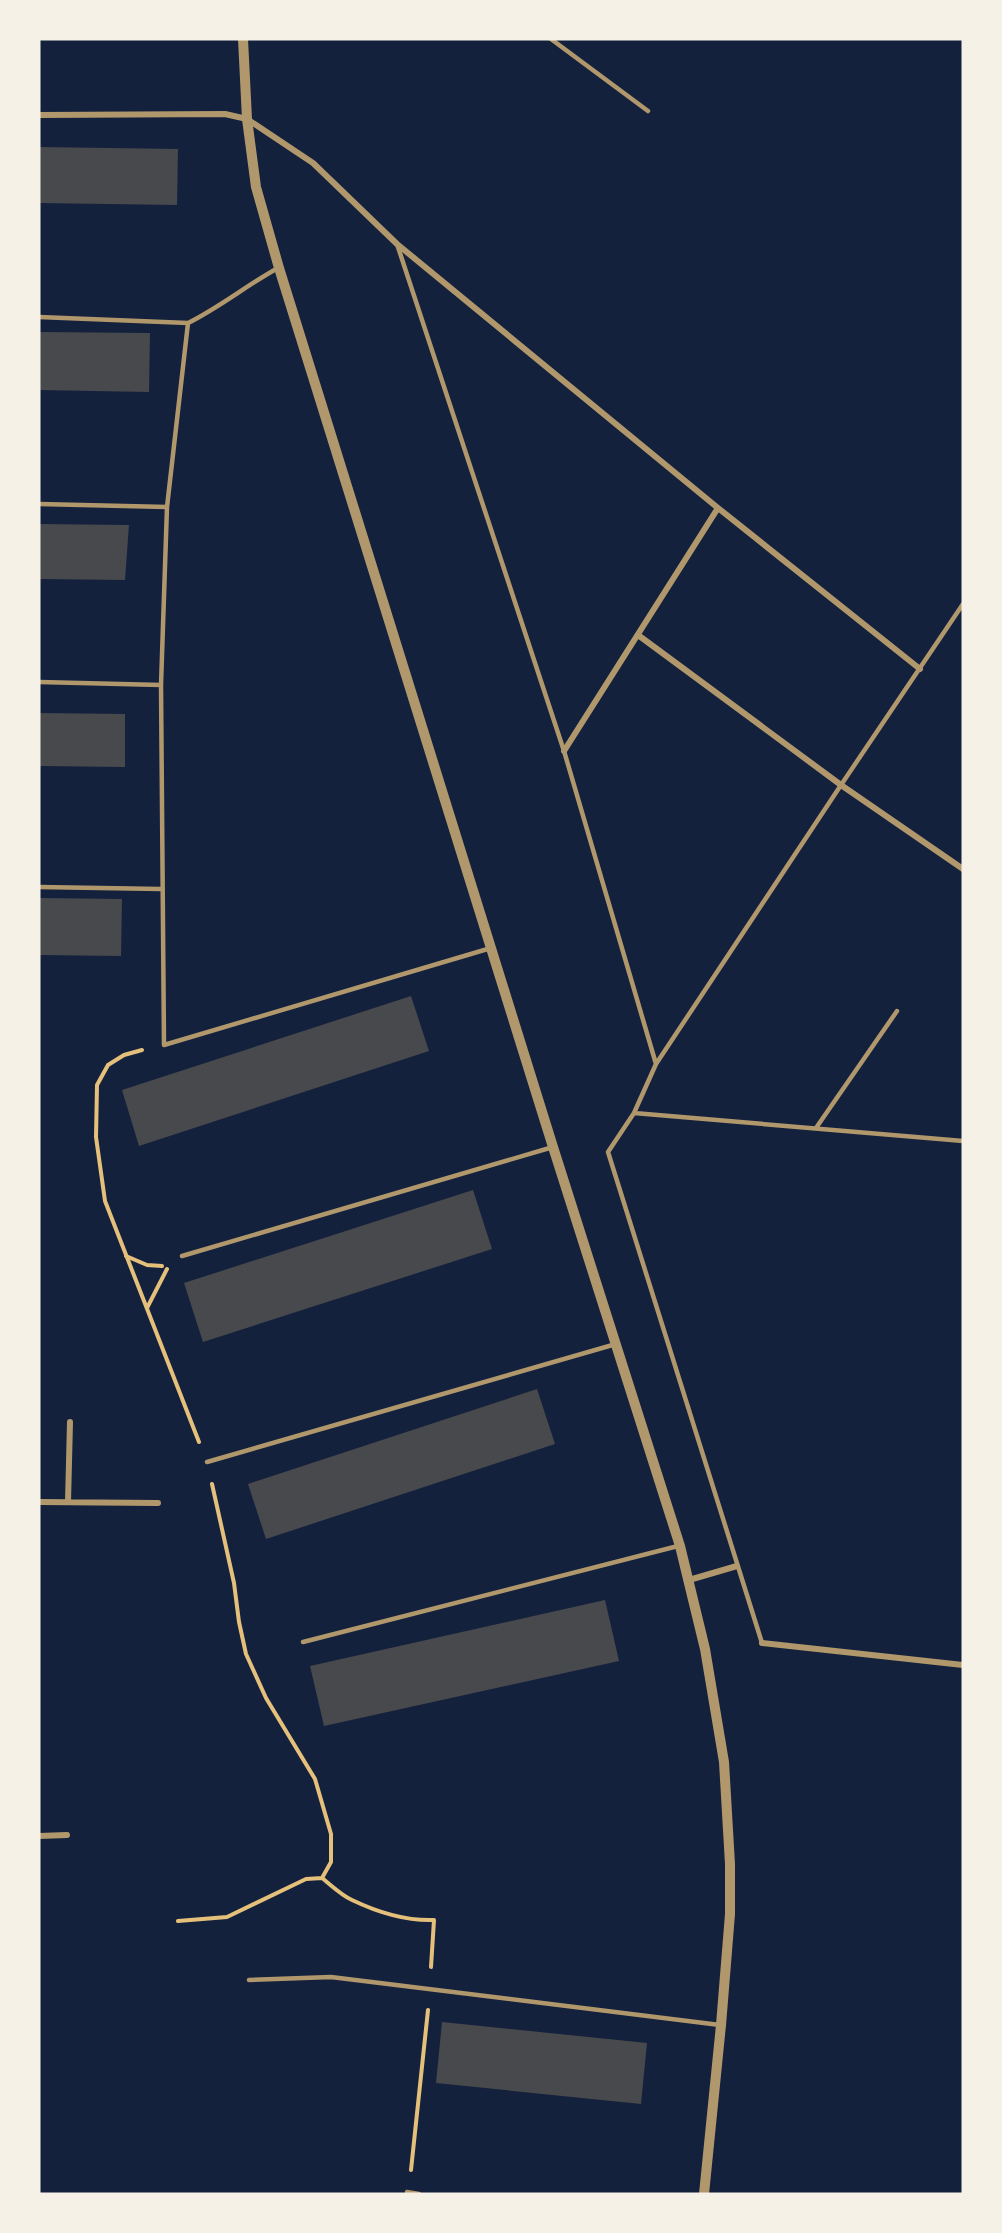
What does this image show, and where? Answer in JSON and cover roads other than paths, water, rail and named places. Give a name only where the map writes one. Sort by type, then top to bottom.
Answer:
[{"type":"street","points":[[243,39],[247,118],[256,187],[279,268],[680,1546],[705,1649],[724,1762],[730,1864],[730,1914],[704,2194]]},
{"type":"street","points":[[39,115],[225,114],[247,118],[313,163],[397,244],[718,508],[920,669]]},
{"type":"street","points":[[564,751],[718,508]]},
{"type":"street","points":[[638,635],[841,785],[963,869]]},
{"type":"street","points":[[68,1502],[70,1422]]},
{"type":"street","points":[[39,1502],[158,1503]]},
{"type":"street","points":[[689,1580],[737,1566]]},
{"type":"street","points":[[762,1643],[963,1665]]},
{"type":"street","points":[[39,1836],[67,1835]]},
{"type":"lane","points":[[551,39],[648,111]]},
{"type":"lane","points":[[397,244],[564,751],[656,1064]]},
{"type":"lane","points":[[39,318],[188,323],[279,268]]},
{"type":"lane","points":[[188,323],[167,507],[161,685],[164,1045],[491,948]]},
{"type":"lane","points":[[39,504],[167,507]]},
{"type":"lane","points":[[762,1643],[608,1152],[634,1113],[656,1064],[963,604]]},
{"type":"lane","points":[[39,682],[161,685]]},
{"type":"lane","points":[[39,887],[161,889]]},
{"type":"lane","points":[[816,1128],[897,1011]]},
{"type":"lane","points":[[634,1113],[963,1141]]},
{"type":"lane","points":[[182,1256],[553,1147]]},
{"type":"lane","points":[[207,1462],[616,1344]]},
{"type":"lane","points":[[303,1642],[680,1546]]},
{"type":"lane","points":[[249,1980],[331,1977],[721,2025]]},
{"type":"lane","points":[[407,2192],[419,2194]]}]
